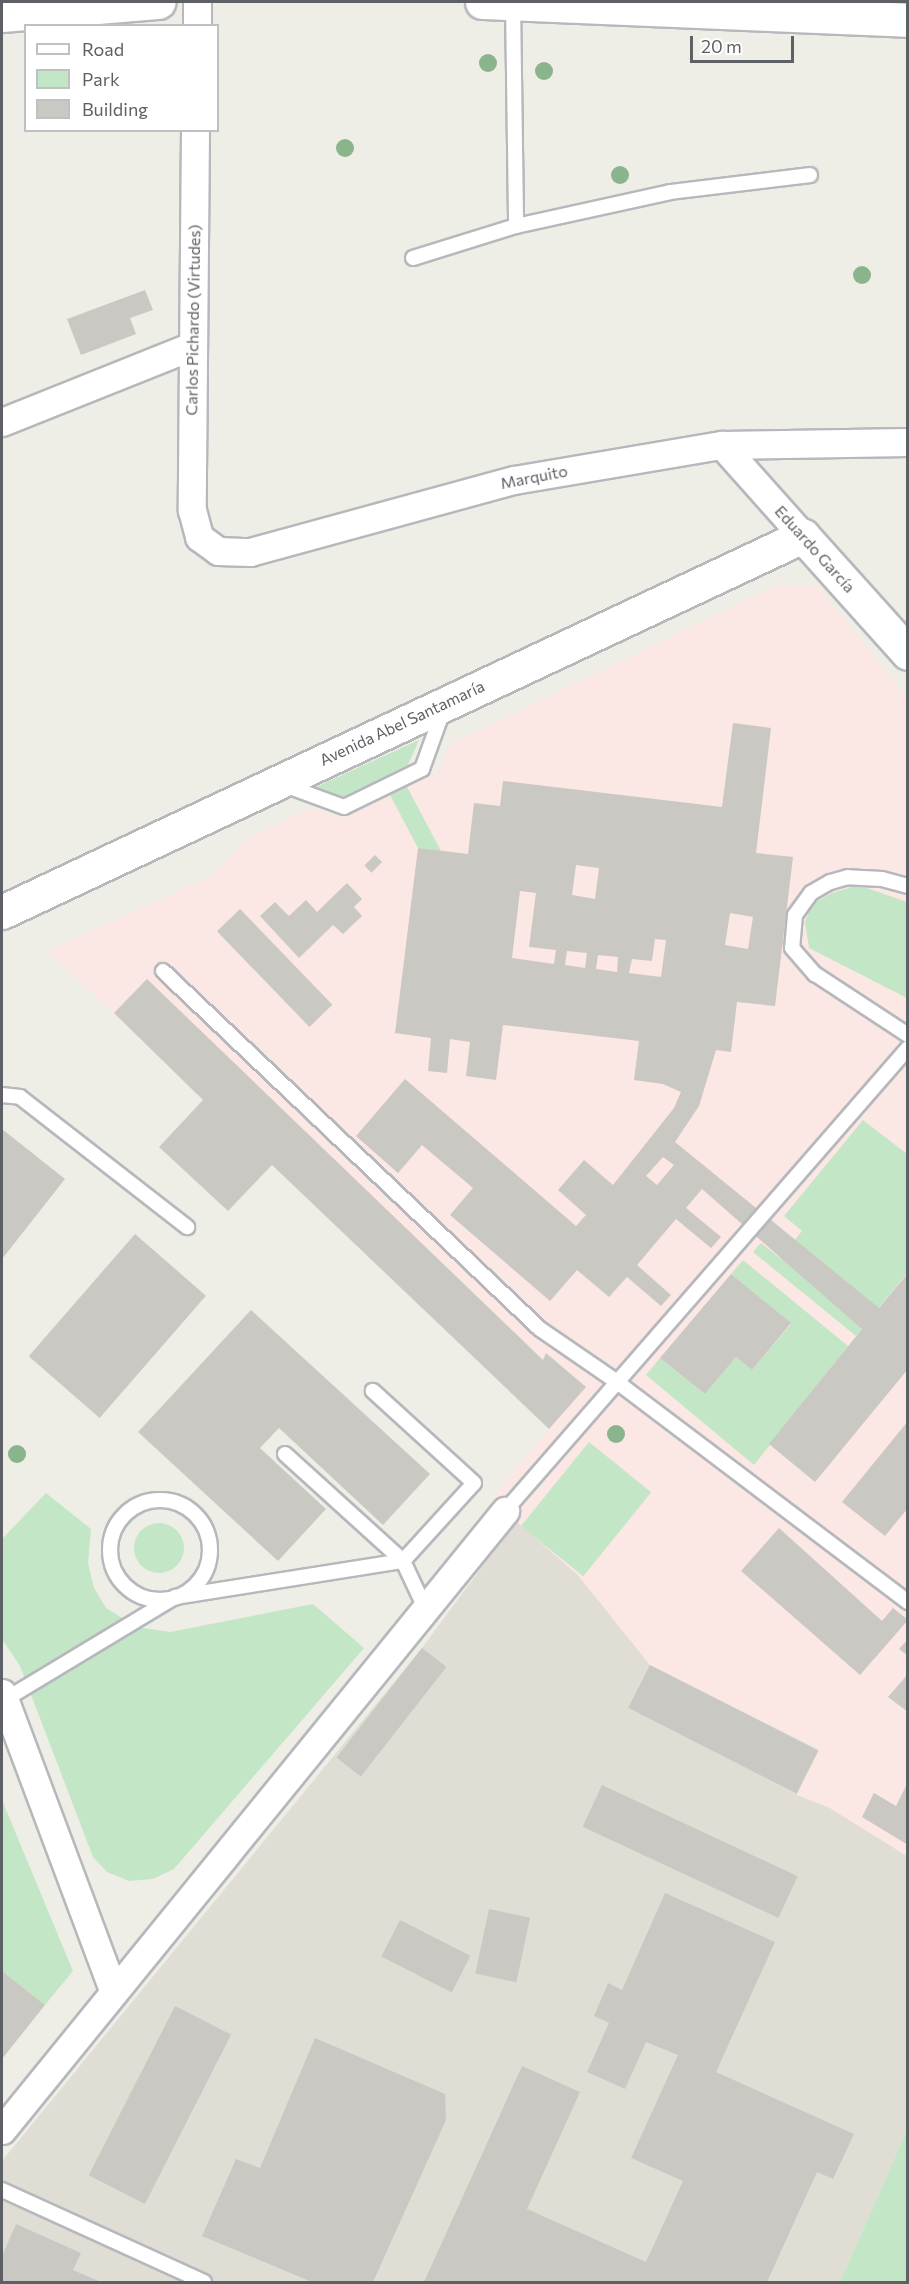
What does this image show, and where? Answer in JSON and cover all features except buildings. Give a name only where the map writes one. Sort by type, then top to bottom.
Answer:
[{"type":"main road","points":[[2,15],[158,2]]},
{"type":"main road","points":[[497,2],[908,20]]},
{"type":"main road","name":"Eduardo García","points":[[803,536],[908,653]]},
{"type":"main road","name":"Avenida Abel Santamaría","points":[[2,912],[803,536]]},
{"type":"street","points":[[197,2],[197,24]]},
{"type":"street","name":"Carlos Pichardo (Virtudes)","points":[[192,510],[195,132]]},
{"type":"street","points":[[2,422],[192,346]]},
{"type":"street","name":"Marquito","points":[[192,510],[200,537],[218,551],[250,552],[514,480],[722,445],[908,442]]},
{"type":"street","name":"Eduardo García","points":[[722,445],[803,536]]},
{"type":"street","points":[[2,2130],[505,1510]]},
{"type":"street","points":[[4,1696],[114,1992]]},
{"type":"lane","points":[[497,2],[516,226]]},
{"type":"lane","points":[[413,258],[516,226],[670,192],[810,175]]},
{"type":"lane","points":[[276,782],[344,807],[422,769],[447,702]]},
{"type":"lane","points":[[908,886],[882,879],[848,877],[830,882],[811,893],[799,909],[792,948],[815,974],[908,1035]]},
{"type":"lane","points":[[163,971],[540,1329],[617,1382],[908,1602]]},
{"type":"lane","points":[[505,1510],[908,1048]]},
{"type":"lane","points":[[2,1095],[20,1097],[187,1227]]},
{"type":"lane","points":[[4,1696],[175,1597],[198,1582],[210,1556],[210,1542],[198,1517],[187,1508],[174,1502],[147,1502],[128,1511],[114,1528],[110,1557],[114,1570],[133,1592],[160,1600],[175,1597],[403,1561],[474,1483],[373,1391]]},
{"type":"lane","points":[[285,1454],[403,1561],[425,1608]]},
{"type":"lane","points":[[2,2190],[204,2283]]},
{"type":"shaded area","points":[[777,585],[817,586],[907,697],[907,1856],[830,1808],[797,1794],[819,1749],[650,1665],[578,1575],[491,1499],[549,1429],[48,951],[213,875],[246,839],[310,808],[340,818],[439,772],[449,745]]},
{"type":"shaded area","points":[[516,1521],[578,1575],[650,1665],[819,1750],[797,1795],[830,1808],[907,1856],[907,2130],[840,2282],[2,2282],[2,2161],[422,1648]]},
{"type":"green space","points":[[419,740],[408,765],[343,797],[316,787]]},
{"type":"green space","points":[[407,787],[441,851],[418,848],[390,795]]},
{"type":"green space","points":[[858,885],[907,902],[907,998],[809,948],[805,922],[812,904],[832,893]]},
{"type":"green space","points":[[863,1120],[907,1154],[907,1273],[856,1336],[753,1252],[761,1243],[780,1258],[802,1231],[784,1216]]},
{"type":"green space","points":[[743,1260],[848,1346],[754,1465],[646,1375],[660,1358],[705,1394],[736,1357],[752,1370],[791,1324],[731,1274]]},
{"type":"green space","points":[[589,1442],[651,1492],[583,1576],[521,1526]]},
{"type":"green space","points":[[46,1493],[91,1529],[88,1563],[94,1588],[106,1608],[137,1627],[170,1632],[313,1604],[364,1648],[174,1869],[153,1879],[129,1881],[107,1872],[93,1857],[20,1666],[2,1639],[2,1539]]},
{"type":"green space","points":[[159,1523],[177,1530],[184,1548],[177,1566],[159,1573],[141,1566],[134,1548],[141,1530]]},
{"type":"green space","points":[[2,1800],[73,1971],[45,2005],[2,1971]]},
{"type":"green space","points":[[907,2130],[907,2282],[840,2282]]}]
